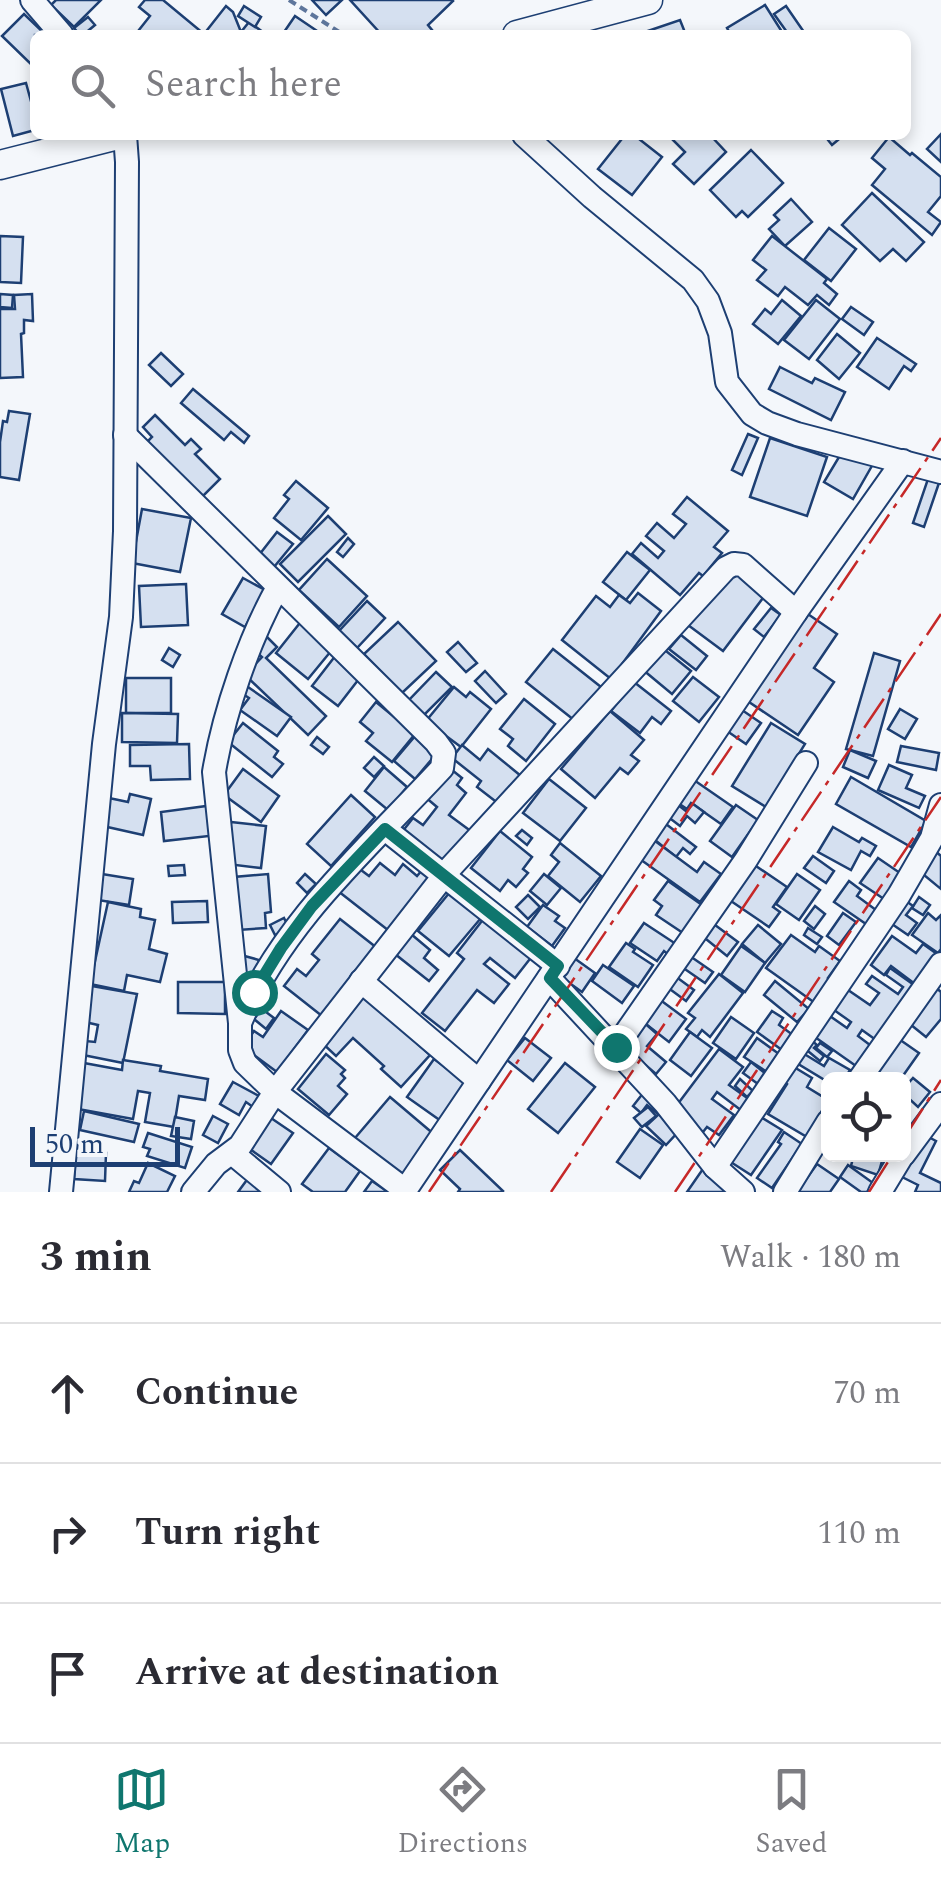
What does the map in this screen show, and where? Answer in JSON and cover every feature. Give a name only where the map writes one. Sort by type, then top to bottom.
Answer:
[{"type":"main road","points":[[535,30],[642,1]]},
{"type":"main road","points":[[0,165],[102,140]]},
{"type":"street","points":[[32,0],[58,30]]},
{"type":"street","points":[[61,1192],[104,744],[120,618],[125,531],[127,182],[123,140]]},
{"type":"street","points":[[529,140],[592,198],[693,280],[708,301],[720,333],[727,382],[752,414],[797,434],[941,472]]},
{"type":"street","points":[[125,435],[444,754],[442,768],[312,906],[281,948],[240,1023]]},
{"type":"street","points":[[278,587],[262,616],[245,664],[219,743],[214,772],[240,1050],[245,1063],[275,1092],[404,1191],[796,612],[903,461]]},
{"type":"street","points":[[193,1192],[216,1164],[240,1146],[275,1092],[444,876],[726,568],[743,565],[796,612]]},
{"type":"street","points":[[616,1047],[746,860],[806,763]]},
{"type":"street","points":[[715,1167],[900,895],[932,838],[941,805]]},
{"type":"street","points":[[385,829],[554,972],[715,1167],[743,1192]]},
{"type":"street","points":[[865,1072],[941,964]]},
{"type":"street","points":[[361,982],[479,1081]]},
{"type":"street","points":[[911,1145],[937,1116]]},
{"type":"street","points":[[785,1192],[821,1133]]},
{"type":"street","points":[[232,1152],[279,1192]]},
{"type":"street","points":[[880,1192],[898,1162]]},
{"type":"path","points":[[289,0],[336,30]]},
{"type":"building","points":[[56,0],[101,0],[74,27],[51,5]]},
{"type":"building","points":[[145,0],[163,0],[199,30],[139,30],[150,16],[139,7]]},
{"type":"building","points":[[312,0],[342,0],[326,15]]},
{"type":"building","points":[[350,0],[453,1],[428,25],[432,30],[377,30]]},
{"type":"building","points":[[765,5],[781,30],[728,30]]},
{"type":"building","points":[[226,6],[240,30],[207,30]]},
{"type":"building","points":[[244,6],[261,17],[255,27],[238,16]]},
{"type":"building","points":[[786,6],[803,30],[785,30],[774,14]]},
{"type":"building","points":[[24,14],[41,30],[30,30],[30,63],[2,36]]},
{"type":"building","points":[[295,16],[316,30],[285,30]]},
{"type":"building","points":[[88,17],[95,25],[89,30],[74,28]]},
{"type":"building","points":[[680,20],[684,30],[651,30]]},
{"type":"building","points":[[249,22],[260,30],[243,30]]},
{"type":"building","points":[[26,83],[30,131],[13,136],[1,89]]},
{"type":"building","points":[[941,134],[941,162],[927,149]]},
{"type":"building","points":[[621,140],[640,140],[662,157],[632,195],[598,169]]},
{"type":"building","points":[[673,140],[715,140],[726,152],[694,184],[673,164],[685,152]]},
{"type":"building","points":[[887,140],[892,140],[941,177],[941,196],[928,212],[941,222],[932,235],[872,185],[885,169],[872,158]]},
{"type":"building","points":[[751,150],[783,183],[748,217],[742,211],[736,217],[710,190]]},
{"type":"building","points":[[872,193],[924,242],[906,261],[893,249],[880,261],[842,225]]},
{"type":"building","points":[[791,199],[812,222],[785,246],[769,229],[779,220],[774,215]]},
{"type":"building","points":[[829,228],[856,249],[831,281],[804,260]]},
{"type":"building","points":[[0,236],[23,237],[21,283],[0,282]]},
{"type":"building","points":[[772,236],[827,279],[824,283],[837,294],[829,305],[817,295],[808,305],[785,287],[778,296],[757,280],[766,270],[753,260]]},
{"type":"building","points":[[0,294],[13,295],[12,308],[0,307]]},
{"type":"building","points":[[32,294],[33,321],[24,320],[21,334],[23,377],[0,378],[0,309],[15,309],[14,295]]},
{"type":"building","points":[[782,300],[801,316],[778,344],[753,324],[765,309],[771,314]]},
{"type":"building","points":[[816,300],[840,319],[809,359],[784,340]]},
{"type":"building","points":[[851,307],[873,322],[864,335],[842,319]]},
{"type":"building","points":[[837,334],[860,353],[839,379],[817,360]]},
{"type":"building","points":[[877,338],[916,364],[911,371],[904,366],[889,389],[857,367]]},
{"type":"building","points":[[161,353],[183,374],[171,386],[149,365]]},
{"type":"building","points":[[780,367],[812,383],[815,378],[845,392],[831,420],[769,389]]},
{"type":"building","points":[[193,389],[249,436],[244,443],[231,432],[224,440],[181,403]]},
{"type":"building","points":[[9,411],[30,414],[19,480],[0,477],[0,442]]},
{"type":"building","points":[[155,415],[185,445],[191,439],[201,449],[195,454],[220,479],[201,498],[147,442],[152,437],[143,427]]},
{"type":"building","points":[[748,434],[758,438],[742,475],[732,470]]},
{"type":"building","points":[[770,438],[827,457],[807,516],[750,497]]},
{"type":"building","points":[[845,447],[873,464],[853,499],[824,482]]},
{"type":"building","points":[[930,473],[941,477],[924,527],[913,523]]},
{"type":"building","points":[[296,481],[328,508],[301,540],[274,518],[289,499],[284,495]]},
{"type":"building","points":[[687,497],[728,531],[714,547],[722,553],[680,595],[632,554],[641,543],[658,558],[664,551],[646,536],[657,523],[674,538],[686,524],[673,514]]},
{"type":"building","points":[[142,509],[191,518],[180,572],[132,563]]},
{"type":"building","points":[[328,516],[346,534],[298,582],[280,564]]},
{"type":"building","points":[[277,532],[293,544],[274,567],[259,555]]},
{"type":"building","points":[[348,538],[354,544],[343,557],[337,552]]},
{"type":"building","points":[[627,552],[650,570],[626,600],[603,582]]},
{"type":"building","points":[[327,559],[367,596],[339,627],[299,590]]},
{"type":"building","points":[[731,569],[766,594],[723,651],[688,625]]},
{"type":"building","points":[[243,578],[265,590],[245,627],[222,614]]},
{"type":"building","points":[[186,584],[188,625],[141,627],[139,586]]},
{"type":"building","points":[[638,593],[661,611],[611,679],[562,640],[596,596],[610,607],[619,595],[630,603]]},
{"type":"building","points":[[367,601],[385,618],[357,648],[339,631]]},
{"type":"building","points":[[771,608],[781,615],[764,637],[754,629]]},
{"type":"building","points":[[802,610],[837,634],[814,668],[834,682],[798,735],[743,698]]},
{"type":"building","points":[[303,619],[336,645],[308,679],[276,653]]},
{"type":"building","points":[[398,622],[436,661],[402,693],[364,654]]},
{"type":"building","points":[[681,635],[707,656],[696,670],[669,649]]},
{"type":"building","points":[[267,637],[277,647],[266,658],[326,716],[308,735],[245,675],[262,657],[254,650]]},
{"type":"building","points":[[458,642],[477,663],[466,672],[447,652]]},
{"type":"building","points":[[661,647],[691,671],[672,694],[642,669]]},
{"type":"building","points":[[169,648],[180,655],[173,667],[162,660]]},
{"type":"building","points":[[553,649],[601,687],[574,720],[526,682]]},
{"type":"building","points":[[874,653],[900,661],[873,756],[846,749]]},
{"type":"building","points":[[336,655],[362,675],[338,706],[312,686]]},
{"type":"building","points":[[485,671],[506,694],[496,703],[475,681]]},
{"type":"building","points":[[436,672],[452,687],[424,715],[409,700]]},
{"type":"building","points":[[693,677],[719,697],[699,722],[673,701]]},
{"type":"building","points":[[126,678],[171,678],[171,713],[126,713]]},
{"type":"building","points":[[634,682],[671,711],[661,724],[652,717],[640,733],[611,711]]},
{"type":"building","points":[[248,687],[291,717],[277,736],[240,710],[249,698],[243,694]]},
{"type":"building","points":[[454,687],[466,697],[470,692],[491,709],[461,747],[426,721]]},
{"type":"building","points":[[524,699],[555,724],[526,761],[508,746],[513,739],[500,729]]},
{"type":"building","points":[[376,702],[415,734],[392,762],[366,741],[373,733],[360,722]]},
{"type":"building","points":[[739,708],[761,723],[746,744],[724,729]]},
{"type":"building","points":[[900,709],[917,719],[905,739],[888,729]]},
{"type":"building","points":[[610,711],[644,740],[631,755],[639,761],[628,774],[620,768],[595,798],[561,769]]},
{"type":"building","points":[[122,713],[178,714],[177,743],[122,742]]},
{"type":"building","points":[[243,723],[278,751],[274,757],[283,764],[272,777],[228,742]]},
{"type":"building","points":[[771,723],[805,744],[766,807],[732,786]]},
{"type":"building","points":[[416,735],[437,753],[415,779],[394,761]]},
{"type":"building","points":[[317,737],[329,747],[323,754],[311,745]]},
{"type":"building","points":[[189,744],[190,779],[151,780],[150,766],[130,766],[130,745]]},
{"type":"building","points":[[462,745],[480,760],[488,749],[521,776],[499,804],[477,787],[481,781],[452,758]]},
{"type":"building","points":[[901,746],[939,753],[936,770],[897,762]]},
{"type":"building","points":[[850,750],[876,761],[868,778],[843,767]]},
{"type":"building","points":[[374,757],[384,766],[374,777],[364,768]]},
{"type":"building","points":[[889,765],[912,775],[906,788],[925,796],[919,808],[878,790]]},
{"type":"building","points":[[447,766],[462,778],[457,785],[466,793],[449,815],[472,832],[445,866],[402,832],[413,818],[423,825],[437,807],[424,796]]},
{"type":"building","points":[[384,767],[407,787],[388,810],[365,791]]},
{"type":"building","points":[[243,769],[279,796],[261,822],[224,795]]},
{"type":"building","points":[[851,777],[926,821],[911,847],[836,804]]},
{"type":"building","points":[[691,778],[733,807],[721,824],[691,803],[687,809],[675,801]]},
{"type":"building","points":[[549,779],[586,808],[560,841],[523,813]]},
{"type":"building","points":[[130,794],[151,799],[143,835],[103,826],[109,798],[128,802]]},
{"type":"building","points":[[351,795],[375,817],[331,866],[307,844]]},
{"type":"building","points":[[673,801],[686,811],[693,804],[704,812],[695,823],[687,816],[680,826],[663,813]]},
{"type":"building","points":[[214,805],[218,835],[164,841],[161,812]]},
{"type":"building","points":[[736,805],[758,820],[732,857],[710,841]]},
{"type":"building","points":[[662,821],[696,847],[690,854],[683,848],[676,857],[650,836]]},
{"type":"building","points":[[231,822],[266,826],[261,868],[227,864]]},
{"type":"building","points":[[833,827],[859,842],[862,838],[876,846],[870,856],[861,851],[851,870],[818,852]]},
{"type":"building","points":[[522,830],[532,838],[527,845],[516,836]]},
{"type":"building","points":[[500,831],[532,857],[523,869],[528,873],[516,887],[508,880],[500,891],[471,868]]},
{"type":"building","points":[[651,838],[697,872],[704,862],[721,874],[700,902],[637,857]]},
{"type":"building","points":[[560,843],[601,876],[580,902],[548,876],[559,862],[551,855]]},
{"type":"building","points":[[934,850],[941,856],[941,889],[918,870]]},
{"type":"building","points":[[813,856],[834,871],[826,883],[804,868]]},
{"type":"building","points":[[878,858],[900,873],[884,899],[860,883]]},
{"type":"building","points":[[750,862],[787,887],[773,907],[780,912],[769,927],[725,897]]},
{"type":"building","points":[[380,863],[395,875],[403,864],[417,876],[423,869],[436,879],[393,934],[338,891],[357,867],[369,876]]},
{"type":"building","points":[[184,865],[185,875],[169,876],[168,866]]},
{"type":"building","points":[[102,874],[133,879],[129,905],[98,900]]},
{"type":"building","points":[[268,874],[271,912],[265,913],[266,928],[238,930],[234,877]]},
{"type":"building","points":[[305,874],[316,884],[307,893],[297,883]]},
{"type":"building","points":[[544,874],[561,888],[547,905],[530,891]]},
{"type":"building","points":[[797,874],[820,890],[799,920],[776,904]]},
{"type":"building","points":[[668,881],[702,905],[683,933],[656,915],[662,906],[654,900]]},
{"type":"building","points":[[849,881],[861,890],[857,896],[876,910],[866,924],[834,902]]},
{"type":"building","points":[[450,892],[481,918],[449,956],[418,931]]},
{"type":"building","points":[[528,895],[540,907],[528,919],[516,907]]},
{"type":"building","points":[[919,897],[930,905],[923,915],[912,908]]},
{"type":"building","points":[[902,898],[913,906],[906,915],[917,923],[908,935],[886,920]]},
{"type":"building","points":[[207,901],[208,922],[173,923],[172,902]]},
{"type":"building","points":[[108,902],[141,909],[140,917],[155,920],[149,949],[167,954],[160,982],[127,975],[124,991],[90,984]]},
{"type":"building","points":[[543,905],[559,916],[555,921],[565,928],[552,946],[527,927]]},
{"type":"building","points":[[815,906],[825,914],[814,929],[804,921]]},
{"type":"building","points":[[843,913],[856,922],[839,945],[827,936]]},
{"type":"building","points":[[928,913],[936,920],[941,915],[938,953],[912,935]]},
{"type":"building","points":[[485,917],[533,955],[515,978],[490,958],[484,964],[509,984],[494,1003],[477,990],[445,1031],[422,1013],[464,959],[457,953]]},
{"type":"building","points":[[284,918],[289,928],[275,935],[270,925]]},
{"type":"building","points":[[340,919],[377,948],[322,1016],[284,986],[297,969],[306,976],[319,960],[312,954]]},
{"type":"building","points":[[711,922],[738,942],[727,956],[701,935]]},
{"type":"building","points":[[644,923],[676,944],[669,955],[664,951],[657,961],[630,943]]},
{"type":"building","points":[[758,925],[781,944],[765,963],[742,944]]},
{"type":"building","points":[[808,928],[822,937],[817,944],[804,935]]},
{"type":"building","points":[[411,934],[430,950],[424,958],[438,970],[429,981],[395,954]]},
{"type":"building","points":[[791,935],[815,952],[819,946],[840,961],[815,1003],[766,968]]},
{"type":"building","points":[[892,936],[916,953],[923,944],[937,954],[915,984],[891,966],[884,975],[871,965]]},
{"type":"building","points":[[626,943],[653,965],[638,987],[609,967]]},
{"type":"building","points":[[741,946],[765,963],[745,992],[721,975]]},
{"type":"building","points":[[687,954],[713,972],[705,983],[679,965]]},
{"type":"building","points":[[241,955],[259,960],[254,979],[236,974]]},
{"type":"building","points":[[574,958],[595,973],[582,992],[561,977]]},
{"type":"building","points":[[603,965],[634,986],[622,1003],[592,981]]},
{"type":"building","points":[[890,968],[914,985],[876,1040],[862,1030],[858,1036],[870,1045],[856,1066],[812,1035],[827,1014],[847,1028],[851,1022],[834,1010],[848,990],[870,1005],[879,993],[866,984],[872,976],[898,994],[903,987],[886,975]]},
{"type":"building","points":[[719,974],[743,993],[710,1037],[702,1030],[697,1037],[686,1029],[695,1018],[688,1013]]},
{"type":"building","points":[[675,976],[694,990],[686,1001],[667,987]]},
{"type":"building","points":[[775,981],[809,1009],[797,1022],[764,995]]},
{"type":"building","points":[[178,982],[225,982],[225,1014],[178,1013]]},
{"type":"building","points":[[92,986],[137,994],[123,1063],[83,1055],[86,1041],[95,1042],[98,1025],[85,1022]]},
{"type":"building","points":[[934,986],[941,992],[941,1019],[926,1037],[905,1020]]},
{"type":"building","points":[[366,990],[430,1055],[401,1087],[353,1038],[336,1056],[320,1041]]},
{"type":"building","points":[[659,999],[686,1019],[669,1042],[642,1021]]},
{"type":"building","points":[[262,1009],[274,1018],[266,1029],[254,1019]]},
{"type":"building","points":[[281,1011],[308,1030],[277,1072],[243,1047],[254,1031],[263,1037]]},
{"type":"building","points":[[772,1011],[783,1018],[779,1025],[793,1035],[782,1050],[757,1032]]},
{"type":"building","points":[[731,1017],[754,1033],[736,1059],[713,1043]]},
{"type":"building","points":[[641,1020],[657,1034],[647,1046],[666,1062],[656,1074],[621,1044]]},
{"type":"building","points":[[690,1032],[712,1048],[691,1076],[670,1060]]},
{"type":"building","points":[[896,1037],[919,1053],[906,1072],[871,1072]]},
{"type":"building","points":[[525,1038],[551,1058],[533,1081],[507,1060]]},
{"type":"building","points":[[757,1038],[779,1054],[767,1072],[744,1057]]},
{"type":"building","points":[[810,1039],[824,1056],[820,1061],[803,1047]]},
{"type":"building","points":[[820,1043],[832,1051],[827,1057],[816,1048]]},
{"type":"building","points":[[719,1049],[743,1067],[729,1085],[750,1100],[742,1111],[717,1092],[712,1099],[734,1115],[719,1135],[707,1127],[703,1132],[674,1109]]},
{"type":"building","points":[[801,1052],[824,1066],[829,1058],[850,1070],[821,1072],[821,1078],[795,1062]]},
{"type":"building","points":[[326,1054],[345,1070],[341,1074],[345,1078],[338,1086],[347,1094],[329,1115],[298,1089]]},
{"type":"building","points":[[434,1059],[468,1084],[441,1121],[407,1097]]},
{"type":"building","points":[[123,1060],[208,1079],[205,1100],[179,1096],[174,1127],[145,1122],[150,1093],[138,1091],[133,1119],[78,1109],[84,1063],[122,1070]]},
{"type":"building","points":[[751,1062],[766,1074],[758,1084],[743,1073]]},
{"type":"building","points":[[565,1063],[595,1087],[558,1133],[528,1109]]},
{"type":"building","points":[[789,1064],[812,1078],[807,1087],[821,1096],[821,1112],[807,1137],[768,1114],[787,1084],[780,1079]]},
{"type":"building","points":[[740,1079],[753,1091],[747,1097],[735,1086]]},
{"type":"building","points":[[911,1080],[930,1092],[918,1107],[911,1100]]},
{"type":"building","points":[[233,1082],[259,1096],[253,1107],[246,1102],[239,1115],[220,1104]]},
{"type":"building","points":[[644,1092],[665,1109],[659,1115],[647,1105],[641,1113],[633,1106]]},
{"type":"building","points":[[390,1097],[436,1136],[402,1177],[355,1138]]},
{"type":"building","points":[[648,1107],[656,1116],[642,1127],[634,1118]]},
{"type":"building","points":[[84,1111],[139,1124],[134,1142],[80,1130]]},
{"type":"building","points":[[659,1114],[678,1132],[666,1145],[646,1126]]},
{"type":"building","points":[[756,1114],[782,1130],[751,1175],[726,1159]]},
{"type":"building","points":[[213,1116],[228,1124],[218,1143],[203,1135]]},
{"type":"building","points":[[268,1116],[293,1133],[271,1164],[247,1147]]},
{"type":"building","points":[[175,1117],[194,1121],[191,1139],[171,1136]]},
{"type":"building","points":[[640,1129],[663,1145],[640,1178],[617,1162]]},
{"type":"building","points":[[784,1132],[802,1144],[772,1188],[757,1178],[781,1144],[778,1142]]},
{"type":"building","points":[[148,1133],[192,1147],[185,1168],[147,1156],[150,1149],[143,1147]]},
{"type":"building","points":[[921,1133],[936,1141],[920,1173],[941,1183],[941,1192],[915,1192],[918,1185],[900,1176],[907,1162],[911,1162]]},
{"type":"building","points":[[329,1148],[360,1171],[345,1192],[313,1192],[302,1184]]},
{"type":"building","points":[[460,1150],[503,1191],[458,1192],[460,1189],[440,1170]]},
{"type":"building","points":[[76,1151],[106,1153],[105,1181],[74,1179]]},
{"type":"building","points":[[852,1162],[882,1162],[878,1175],[851,1166]]},
{"type":"building","points":[[148,1163],[175,1176],[167,1192],[129,1192],[134,1181],[139,1183]]},
{"type":"building","points":[[817,1164],[839,1179],[830,1192],[797,1192]]},
{"type":"building","points":[[848,1165],[873,1183],[867,1192],[840,1177]]},
{"type":"building","points":[[705,1166],[730,1183],[723,1192],[687,1192]]},
{"type":"building","points":[[252,1173],[272,1192],[238,1192]]},
{"type":"building","points":[[372,1181],[388,1192],[364,1192]]},
{"type":"power","points":[[429,1192],[941,438]]},
{"type":"power","points":[[551,1192],[941,614]]},
{"type":"power","points":[[675,1192],[941,797]]},
{"type":"power","points":[[911,1127],[941,1080]]},
{"type":"power","points":[[869,1192],[888,1162]]},
{"type":"route","points":[[254,992],[312,906],[385,829],[558,966],[550,978],[616,1047]]}]
